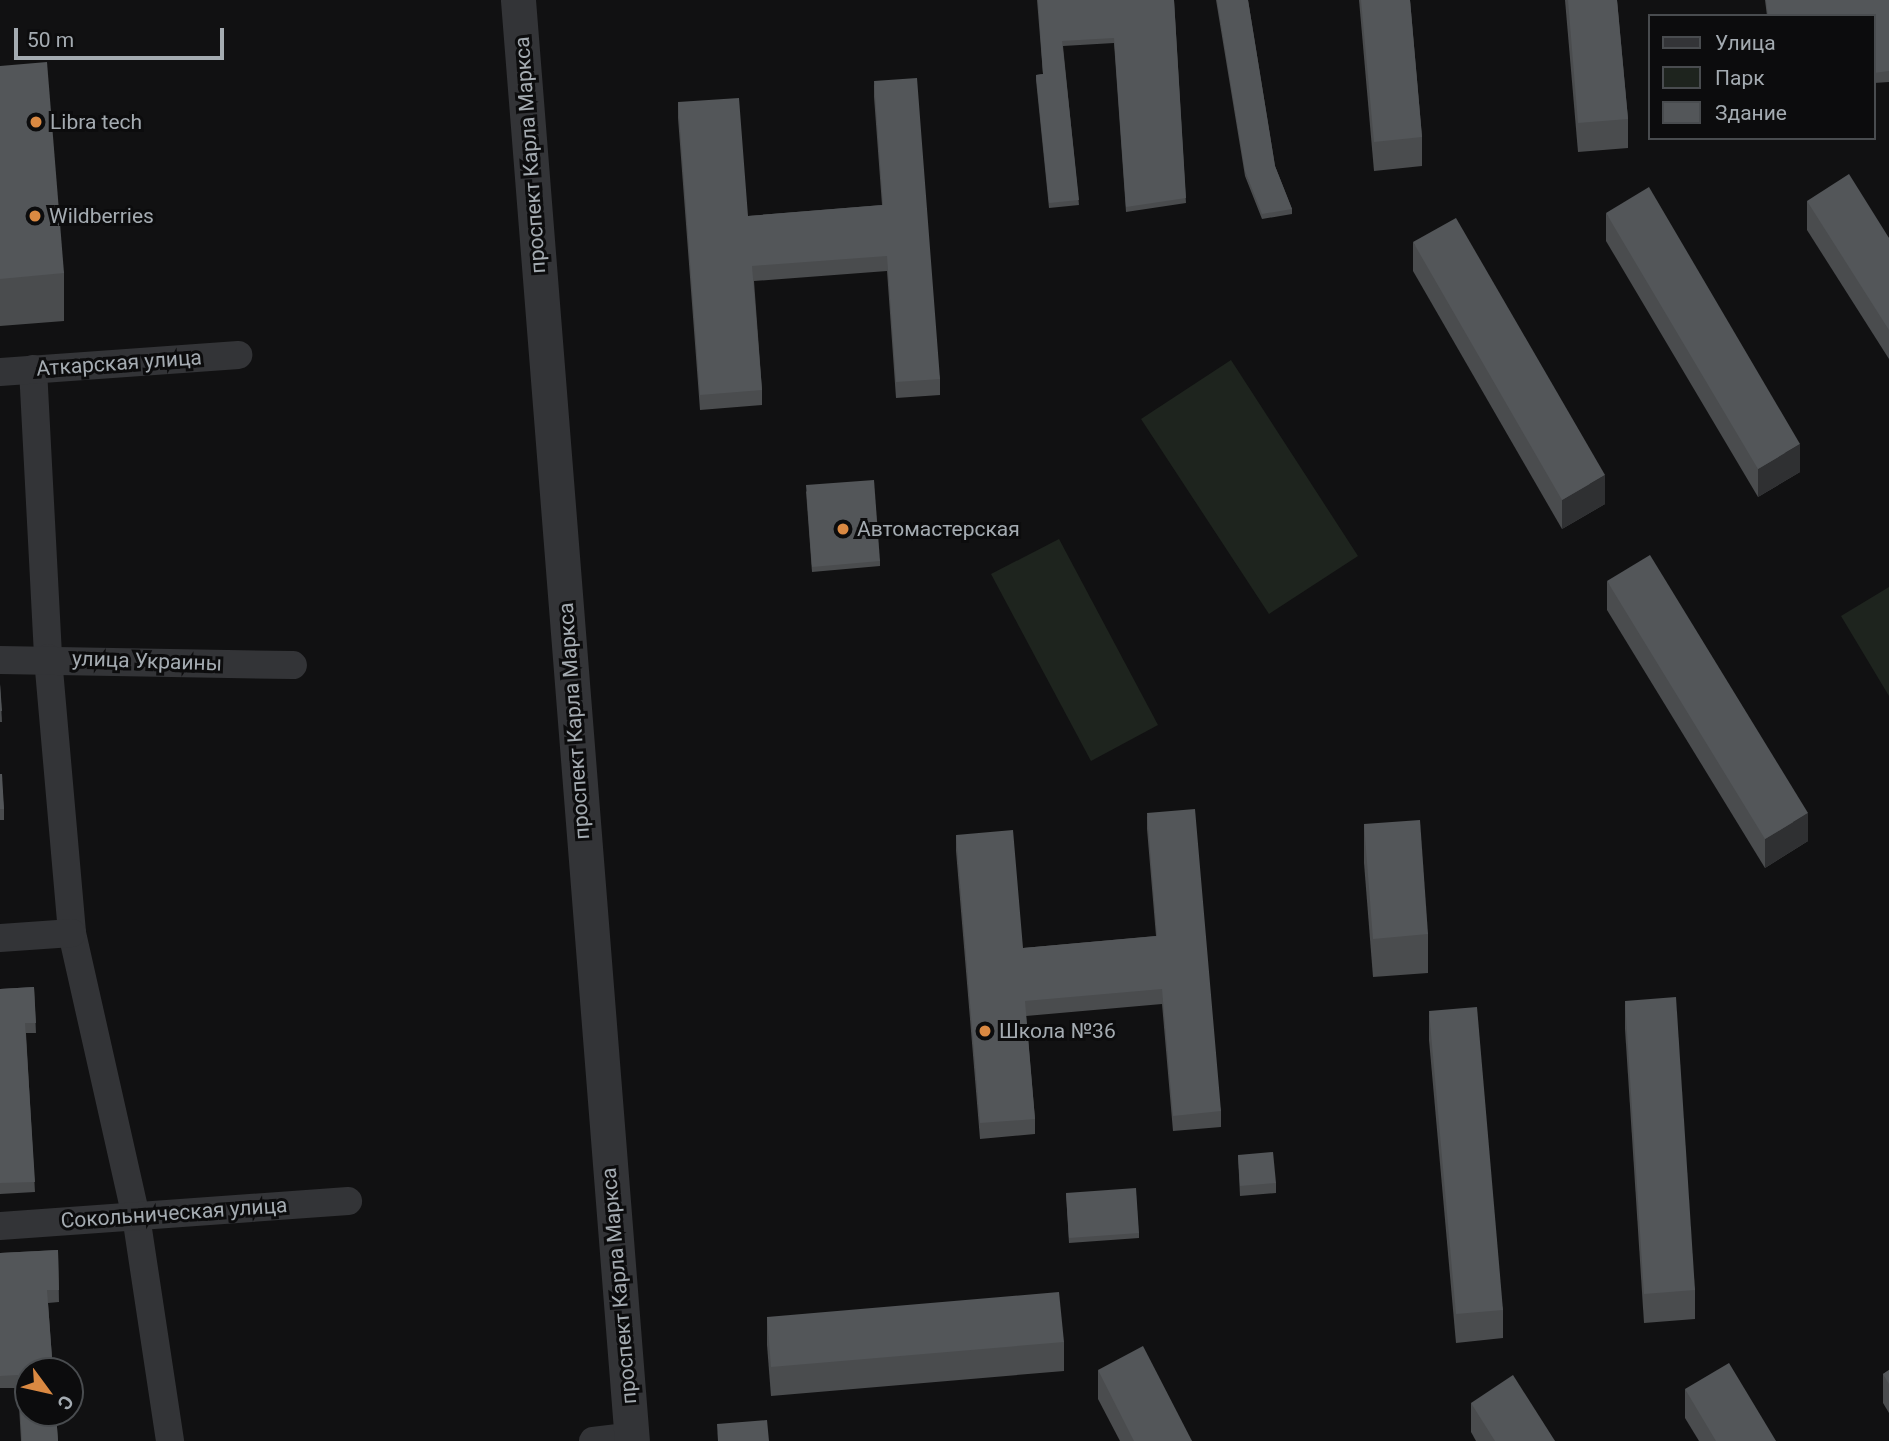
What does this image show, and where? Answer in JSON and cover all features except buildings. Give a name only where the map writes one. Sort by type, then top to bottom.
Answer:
[{"type":"street","name":"проспект Карла Маркса","points":[[518,0],[631,1438]]},
{"type":"street","name":"Аткарская улица","points":[[0,372],[238,355]]},
{"type":"street","points":[[33,369],[48,658],[72,933],[136,1216],[170,1441]]},
{"type":"street","name":"улица Украины","points":[[0,660],[48,658],[293,665]]},
{"type":"street","points":[[0,938],[72,933]]},
{"type":"street","name":"Сокольническая улица","points":[[0,1226],[348,1201]]},
{"type":"street","points":[[593,1441],[631,1438]]},
{"type":"green space","points":[[1231,360],[1358,556],[1269,614],[1141,419]]},
{"type":"green space","points":[[1059,539],[1158,725],[1091,761],[991,574]]},
{"type":"green space","points":[[1889,587],[1889,696],[1841,616]]},
{"type":"place","name":"Libra tech","points":[[36,122]]},
{"type":"place","name":"Wildberries","points":[[35,216]]},
{"type":"place","name":"Автомастерская","points":[[843,529]]},
{"type":"place","name":"Школа №36","points":[[985,1031]]}]
